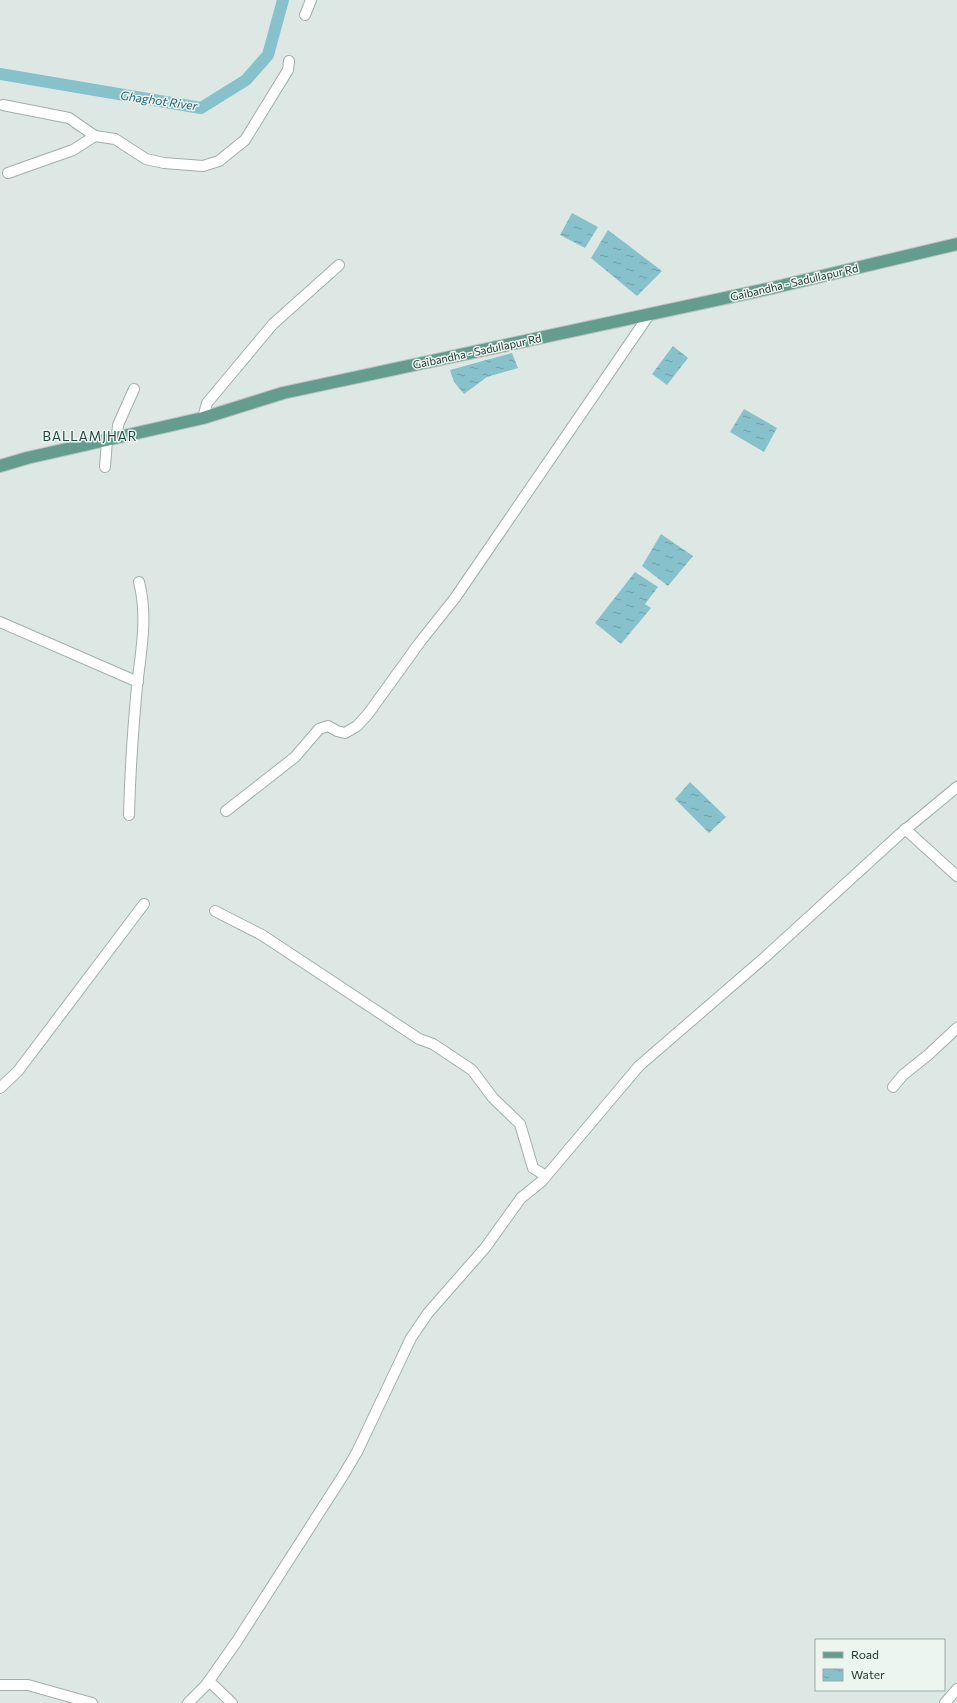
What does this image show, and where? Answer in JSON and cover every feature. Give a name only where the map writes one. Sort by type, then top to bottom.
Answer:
[{"type":"main road","name":"Gaibandha - Sadullapur Rd","points":[[0,466],[203,418],[283,393],[772,288],[957,244]]},
{"type":"street","points":[[305,15],[311,0]]},
{"type":"street","points":[[3,105],[69,118],[94,136],[115,140],[146,159],[164,164],[203,166],[219,161],[245,140],[288,70],[289,61]]},
{"type":"street","points":[[8,173],[73,150],[94,136]]},
{"type":"street","points":[[203,418],[207,403],[273,324],[339,265]]},
{"type":"street","points":[[226,811],[295,757],[319,729],[328,726],[345,733],[357,726],[368,714],[480,563],[649,315]]},
{"type":"street","points":[[105,467],[112,439],[134,389]]},
{"type":"street","points":[[129,815],[130,766],[144,629],[142,593],[139,582]]},
{"type":"street","points":[[0,622],[138,682]]},
{"type":"street","points":[[188,1703],[209,1681],[237,1641],[357,1452],[411,1338],[428,1312],[485,1248],[520,1198],[546,1176],[639,1066],[764,958],[905,830],[957,787]]},
{"type":"street","points":[[905,830],[957,876]]},
{"type":"street","points":[[0,1088],[18,1071],[144,904]]},
{"type":"street","points":[[215,910],[262,934],[409,1032],[434,1044],[472,1070],[493,1098],[520,1124],[533,1168],[546,1176]]},
{"type":"street","points":[[894,1087],[902,1075],[928,1055],[957,1028]]},
{"type":"street","points":[[209,1681],[232,1703]]},
{"type":"street","points":[[0,1685],[28,1685],[92,1703]]},
{"type":"street","points":[[945,1703],[957,1689]]},
{"type":"water","points":[[572,213],[598,227],[585,248],[560,235]]},
{"type":"water","points":[[608,230],[662,271],[637,296],[591,258]]},
{"type":"water","points":[[673,346],[688,358],[667,385],[652,374]]},
{"type":"water","points":[[512,353],[518,368],[487,377],[464,394],[454,382],[450,370]]},
{"type":"water","points":[[744,409],[777,428],[764,452],[730,432]]},
{"type":"water","points":[[661,534],[693,556],[668,586],[642,566]]},
{"type":"water","points":[[635,572],[658,587],[645,604],[651,608],[621,644],[595,623]]},
{"type":"water","points":[[690,782],[726,817],[709,833],[675,799]]},
{"type":"waterway","name":"Ghaghot River","points":[[0,74],[201,108],[246,80],[268,55],[283,0]]},
{"type":"district","name":"BALLAMJHAR","points":[[90,436]]}]
